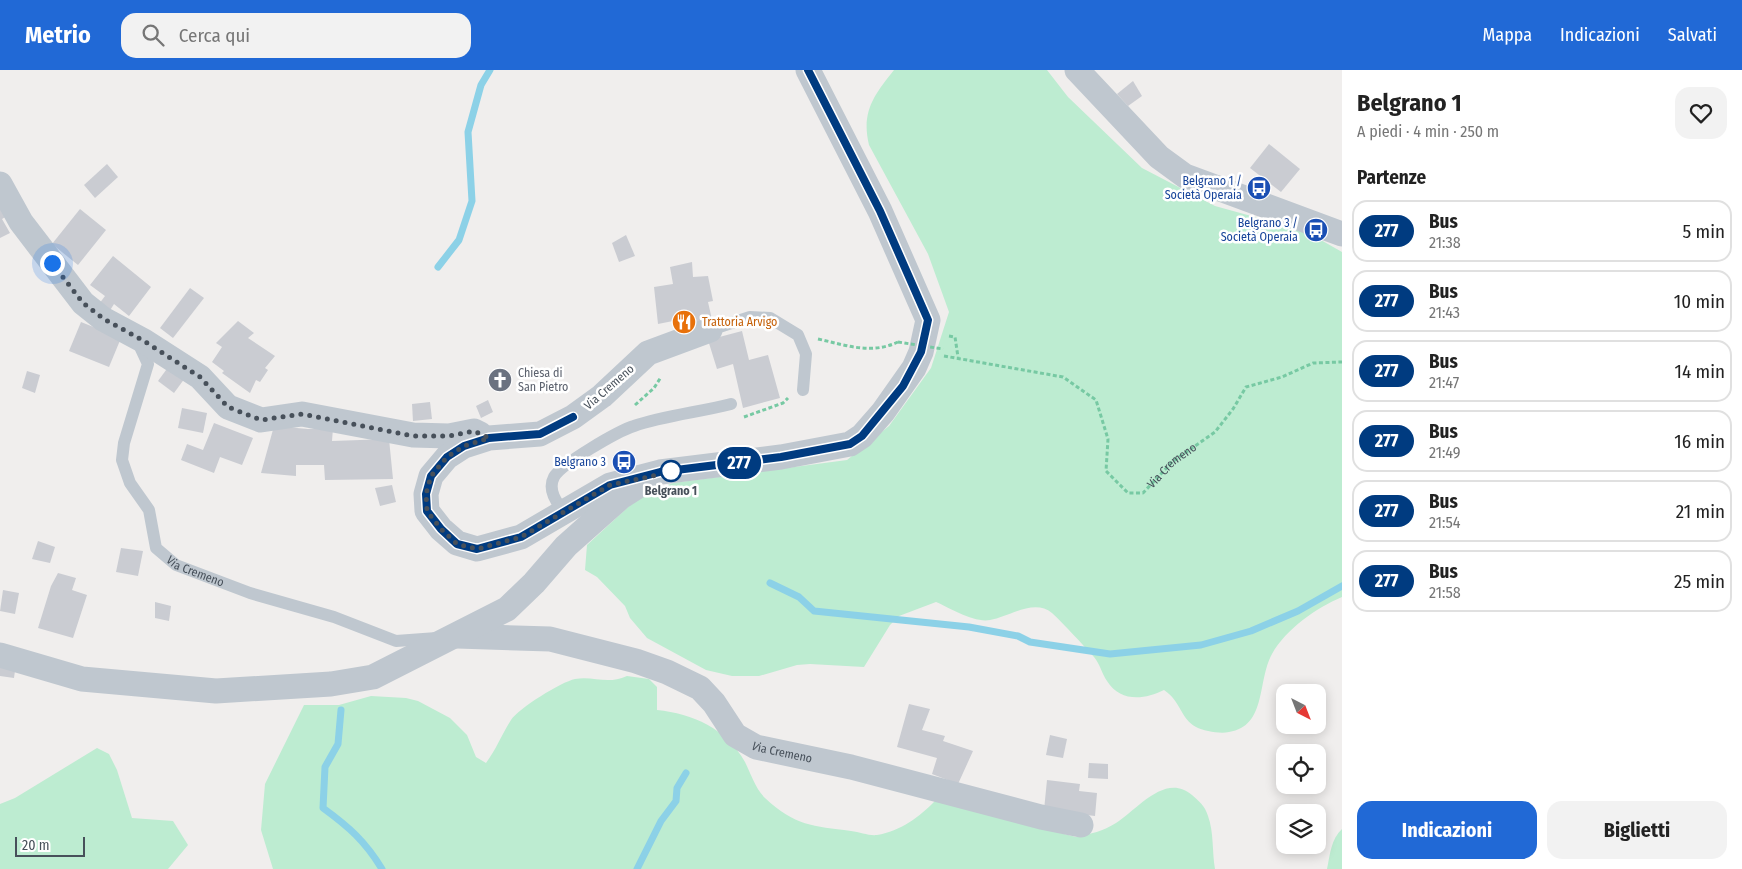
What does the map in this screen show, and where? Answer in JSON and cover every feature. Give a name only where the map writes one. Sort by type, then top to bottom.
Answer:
[{"type":"street","points":[[489,438],[464,446],[447,457],[431,476],[426,494],[427,511],[441,529],[457,544],[477,549],[521,537],[610,485],[660,472],[781,457],[850,444],[862,436],[883,412],[903,386],[921,352],[928,320],[922,302],[880,211],[808,70]]},
{"type":"street","points":[[1077,70],[1159,157],[1186,176],[1342,234]]},
{"type":"street","name":"Via Cremeno","points":[[0,184],[21,222],[83,303],[104,319],[144,341],[200,377],[228,407],[261,420],[302,414],[413,436],[449,436],[474,431],[489,438],[540,434],[573,417],[602,396],[648,353],[710,330]]},
{"type":"street","name":"Via Cremeno","points":[[0,655],[82,679],[216,691],[331,684],[373,677],[507,609],[534,583],[566,546],[621,497],[660,472]]},
{"type":"street","name":"Via Cremeno","points":[[452,636],[550,639],[636,661],[668,672],[700,688],[714,703],[735,735],[756,748],[851,767],[1041,817],[1081,825]]},
{"type":"lane","name":"Via Cremeno","points":[[710,330],[750,317],[770,318],[798,335]]},
{"type":"lane","points":[[798,335],[806,354],[803,386]]},
{"type":"lane","name":"Via Cremeno","points":[[144,341],[141,349],[148,364],[124,443],[122,460],[130,483],[149,510],[149,522],[156,548],[176,565],[250,593],[334,616],[396,641],[452,636]]},
{"type":"lane","points":[[564,512],[554,497],[552,488],[553,478],[580,455],[633,426],[725,406]]},
{"type":"path","points":[[798,335],[860,350],[885,348],[898,342],[943,349]]},
{"type":"path","name":"Via Cremeno","points":[[950,335],[955,337],[958,357],[1063,377],[1096,400],[1108,439],[1106,472],[1128,493],[1143,493],[1172,462],[1215,432],[1233,409],[1246,387],[1282,377],[1313,363],[1342,362]]},
{"type":"path","points":[[725,406],[732,418],[750,416],[783,403],[803,386]]},
{"type":"green space","points":[[894,70],[1047,70],[1068,97],[1142,168],[1215,206],[1305,231],[1342,252],[1342,597],[1302,620],[1278,645],[1267,665],[1255,712],[1250,721],[1241,728],[1221,733],[1196,727],[1187,719],[1170,694],[1164,690],[1141,697],[1125,696],[1119,693],[1107,681],[1094,657],[1057,618],[1045,609],[1037,607],[984,620],[970,617],[936,602],[899,616],[890,625],[864,667],[810,664],[797,665],[759,676],[732,676],[706,670],[647,638],[630,618],[625,606],[597,577],[585,570],[587,545],[640,496],[673,483],[847,460],[889,426],[931,368],[949,312],[928,254],[869,145],[867,133],[868,113],[871,104]]},
{"type":"green space","points":[[627,676],[649,679],[657,687],[657,710],[696,719],[728,740],[745,762],[756,785],[765,798],[786,814],[805,823],[877,835],[902,827],[935,801],[1076,837],[1097,832],[1111,826],[1142,802],[1162,790],[1182,789],[1199,802],[1208,816],[1215,869],[273,869],[261,830],[265,784],[304,705],[339,705],[371,696],[406,698],[418,701],[450,718],[467,735],[476,757],[486,763],[515,715],[541,696],[575,679],[613,680]]},
{"type":"green space","points":[[97,748],[109,754],[117,770],[132,818],[173,821],[188,845],[168,869],[0,869],[0,804],[15,798]]},
{"type":"green space","points":[[1342,829],[1342,869],[1327,869],[1333,842]]},
{"type":"building","points":[[1133,81],[1142,96],[1128,106],[1117,94]]},
{"type":"building","points":[[1269,144],[1300,169],[1281,192],[1250,168]]},
{"type":"building","points":[[107,164],[118,177],[95,198],[84,185]]},
{"type":"building","points":[[0,205],[7,216],[2,219],[10,233],[0,238]]},
{"type":"building","points":[[80,209],[106,230],[78,265],[52,244]]},
{"type":"building","points":[[626,235],[635,256],[619,262],[612,243]]},
{"type":"building","points":[[113,256],[151,287],[129,316],[114,304],[109,312],[99,304],[105,296],[90,285]]},
{"type":"building","points":[[692,262],[693,277],[708,276],[713,301],[708,302],[713,324],[679,329],[678,320],[658,324],[654,287],[673,284],[670,267]]},
{"type":"building","points":[[190,288],[204,298],[173,338],[160,328]]},
{"type":"building","points":[[238,321],[254,333],[248,338],[275,356],[265,368],[268,370],[260,382],[256,380],[250,393],[222,373],[224,371],[212,362],[222,347],[216,343]]},
{"type":"building","points":[[81,322],[121,338],[109,367],[69,351]]},
{"type":"building","points":[[742,331],[749,360],[768,355],[780,398],[743,408],[733,364],[717,369],[708,340]]},
{"type":"building","points":[[169,366],[185,378],[174,393],[158,381]]},
{"type":"building","points":[[27,371],[40,375],[35,393],[22,388]]},
{"type":"building","points":[[488,400],[493,412],[481,418],[476,406]]},
{"type":"building","points":[[430,402],[432,419],[413,421],[412,404]]},
{"type":"building","points":[[182,408],[207,413],[203,433],[178,428]]},
{"type":"building","points":[[214,423],[253,438],[242,465],[220,457],[214,473],[181,460],[187,444],[203,450]]},
{"type":"building","points":[[274,426],[308,429],[333,428],[332,441],[389,439],[393,479],[325,480],[324,465],[296,465],[296,476],[261,473]]},
{"type":"building","points":[[392,485],[396,502],[380,506],[375,488]]},
{"type":"building","points":[[38,541],[55,547],[50,563],[32,559]]},
{"type":"building","points":[[121,548],[143,551],[138,576],[116,572]]},
{"type":"building","points":[[58,573],[76,578],[72,590],[87,595],[73,638],[38,628],[51,586]]},
{"type":"building","points":[[3,590],[19,593],[15,614],[0,611]]},
{"type":"building","points":[[155,602],[171,606],[169,621],[155,618]]},
{"type":"building","points":[[0,661],[16,663],[14,678],[0,676]]},
{"type":"building","points":[[909,704],[930,709],[922,730],[945,736],[943,741],[973,751],[958,784],[932,774],[937,758],[897,747]]},
{"type":"building","points":[[1050,735],[1067,739],[1063,758],[1046,755]]},
{"type":"building","points":[[1089,763],[1108,764],[1108,779],[1088,778]]},
{"type":"building","points":[[1047,780],[1080,784],[1079,791],[1097,793],[1095,816],[1044,810]]},
{"type":"waterway","points":[[438,267],[459,240],[472,201],[468,132],[481,85],[490,70]]},
{"type":"waterway","points":[[770,583],[799,597],[814,611],[969,627],[1018,636],[1030,642],[1110,654],[1201,645],[1251,631],[1298,611],[1342,586]]},
{"type":"waterway","points":[[341,710],[338,744],[325,767],[323,808],[356,835],[382,869]]},
{"type":"waterway","points":[[637,869],[661,821],[676,801],[677,788],[686,773]]},
{"type":"bus line","name":"277","points":[[573,417],[540,434],[489,438],[464,446],[447,457],[431,476],[426,494],[427,511],[441,529],[457,544],[477,549],[521,537],[610,485],[660,472],[781,457],[850,444],[862,436],[903,386],[921,352],[928,320],[922,302],[880,211],[808,70]]},
{"type":"place","name":"Belgrano 1 / Società Operaia","points":[[1259,188]]},
{"type":"place","name":"Belgrano 3 / Società Operaia","points":[[1316,230]]},
{"type":"place","name":"Trattoria Arvigo","points":[[684,322]]},
{"type":"place","name":"Chiesa di San Pietro","points":[[500,380]]},
{"type":"place","name":"Belgrano 3","points":[[624,462]]},
{"type":"place","name":"Belgrano 1","points":[[671,471]]},
{"type":"route","points":[[52,263],[83,303],[104,319],[144,341],[200,377],[228,407],[261,420],[302,414],[413,436],[449,436],[474,431],[489,438],[464,446],[447,457],[431,476],[426,494],[427,511],[441,529],[457,544],[477,549],[521,537],[610,485],[660,472],[676,471],[671,471]]}]
